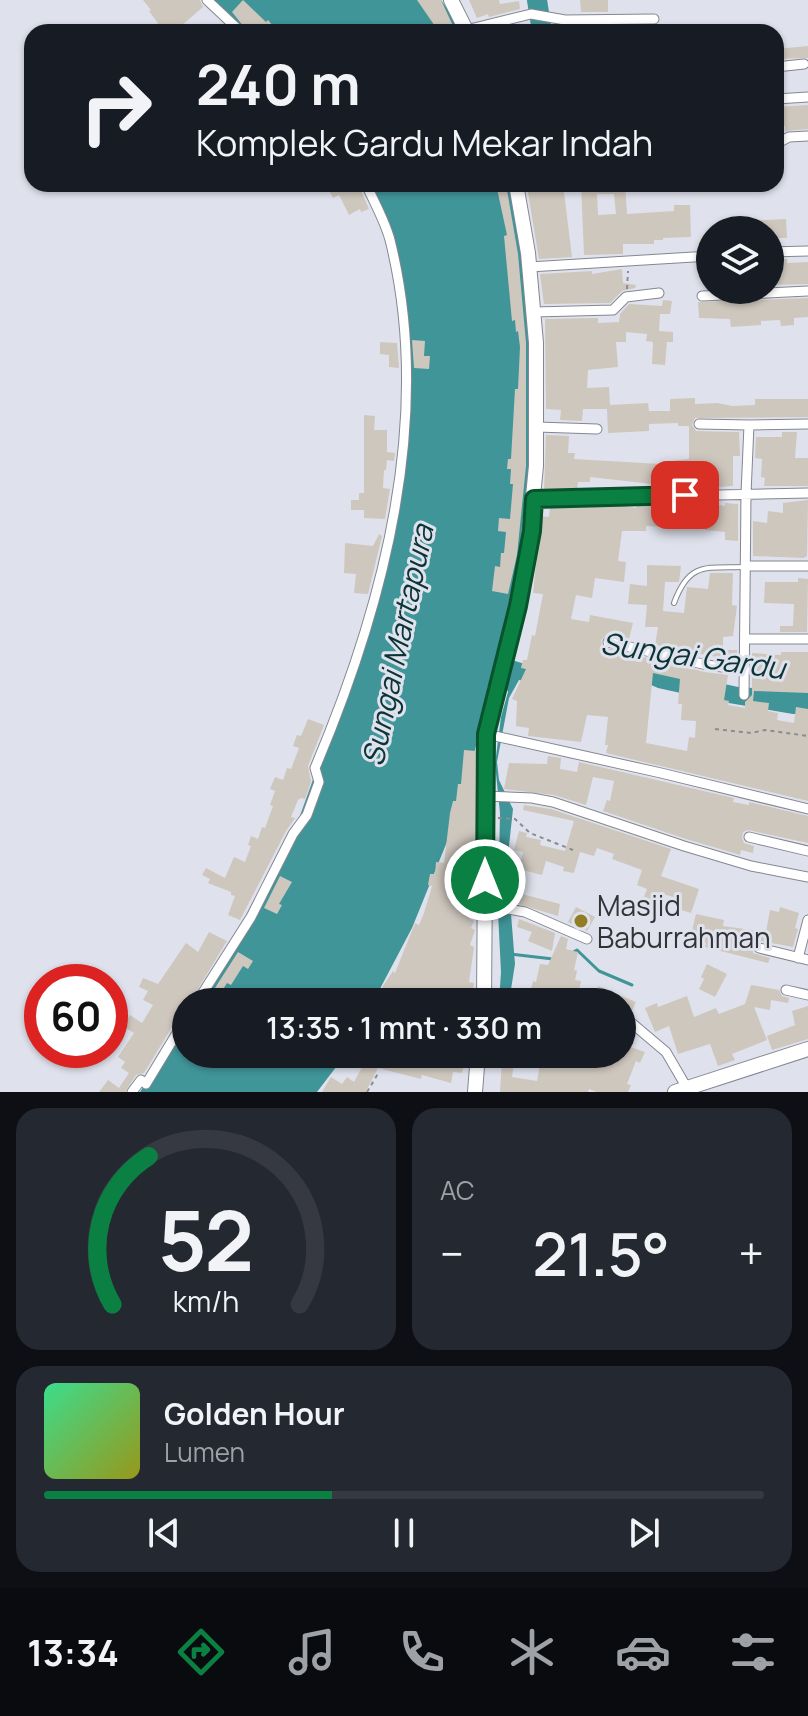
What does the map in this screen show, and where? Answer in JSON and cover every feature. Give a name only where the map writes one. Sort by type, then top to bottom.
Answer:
[{"type":"main road","points":[[451,0],[463,24]]},
{"type":"main road","points":[[485,988],[491,906],[490,796],[494,702],[527,557],[534,499],[537,427],[534,312],[517,192]]},
{"type":"main road","points":[[681,1090],[710,1086],[808,1049]]},
{"type":"main road","points":[[475,1092],[477,1068]]},
{"type":"street","points":[[208,1],[232,24]]},
{"type":"street","points":[[493,24],[531,14],[565,20],[654,19]]},
{"type":"street","points":[[784,66],[804,64]]},
{"type":"street","points":[[784,98],[808,97]]},
{"type":"street","points":[[784,140],[808,136]]},
{"type":"street","points":[[206,988],[251,917],[293,834],[307,815],[319,782],[315,768],[359,649],[388,545],[407,399],[407,340],[390,238],[370,192]]},
{"type":"street","points":[[784,252],[808,251]]},
{"type":"street","points":[[529,267],[696,257]]},
{"type":"street","points":[[784,292],[808,291]]},
{"type":"street","points":[[534,312],[613,310],[626,297],[659,293]]},
{"type":"street","points":[[699,424],[808,424]]},
{"type":"street","points":[[744,695],[749,425]]},
{"type":"street","points":[[537,427],[597,429]]},
{"type":"street","points":[[534,499],[808,493]]},
{"type":"street","points":[[747,566],[808,566]]},
{"type":"street","points":[[746,639],[808,639]]},
{"type":"street","points":[[608,642],[707,665],[745,670]]},
{"type":"street","points":[[494,735],[808,809]]},
{"type":"street","points":[[490,796],[553,802],[751,866],[808,877]]},
{"type":"street","points":[[749,837],[808,851]]},
{"type":"street","points":[[491,906],[517,909],[587,939]]},
{"type":"street","points":[[759,948],[803,959],[808,920]]},
{"type":"street","points":[[786,990],[808,995]]},
{"type":"street","points":[[636,1027],[666,1052],[681,1090]]},
{"type":"street","points":[[132,1092],[141,1080],[146,1084],[172,1041]]},
{"type":"lane","points":[[674,603],[682,583],[692,571],[747,566]]},
{"type":"path","points":[[626,297],[628,262]]},
{"type":"path","points":[[715,729],[751,733],[765,730],[808,736]]},
{"type":"path","points":[[496,818],[515,819],[530,833],[573,850]]},
{"type":"path","points":[[367,1092],[379,1072]]},
{"type":"water","points":[[213,0],[441,0],[456,24],[240,24]]},
{"type":"water","name":"Sungai Martapura","points":[[372,192],[510,192],[521,231],[533,365],[531,448],[519,573],[496,655],[544,670],[671,672],[738,687],[808,692],[808,714],[717,701],[658,688],[635,678],[552,684],[519,680],[509,698],[497,762],[499,780],[513,809],[507,864],[515,964],[511,988],[500,988],[500,813],[495,764],[501,717],[508,692],[506,687],[488,686],[466,795],[412,928],[380,988],[207,988],[238,938],[297,824],[377,602],[408,414],[410,337],[393,239]]},
{"type":"water","points":[[172,1042],[172,1068],[335,1068],[317,1092],[140,1092]]},
{"type":"building","points":[[143,0],[200,0],[203,7],[183,24],[157,24]]},
{"type":"building","points":[[243,0],[271,24],[242,24],[232,12]]},
{"type":"building","points":[[417,0],[441,0],[452,24],[434,24]]},
{"type":"building","points":[[469,0],[499,0],[500,4],[519,1],[520,9],[477,18]]},
{"type":"building","points":[[580,0],[608,0],[608,12],[581,12]]},
{"type":"building","points":[[808,46],[808,58],[784,59],[784,48]]},
{"type":"building","points":[[808,105],[808,129],[785,131],[784,106]]},
{"type":"building","points":[[330,192],[362,192],[369,209],[361,212],[360,209],[349,215],[339,195],[333,198]]},
{"type":"building","points":[[498,192],[507,192],[518,254],[526,343],[526,466],[517,555],[508,594],[492,591],[495,566],[500,567],[501,553],[504,553],[506,532],[498,531],[499,518],[510,519],[513,484],[510,484],[511,469],[507,469],[508,459],[511,459],[520,347],[515,320],[512,321],[504,236],[507,235]]},
{"type":"building","points":[[564,192],[572,257],[539,259],[528,193]]},
{"type":"building","points":[[581,192],[626,192],[627,214],[674,211],[674,205],[690,205],[691,237],[663,238],[654,240],[654,244],[623,244],[623,254],[584,255]],"holes":[[[597,194],[614,194],[616,214],[598,215]]]},
{"type":"building","points":[[786,219],[787,238],[784,238]]},
{"type":"building","points":[[784,259],[787,263],[808,262],[808,284],[784,285]]},
{"type":"building","points":[[622,269],[623,283],[636,285],[635,288],[622,291],[610,303],[544,304],[540,274],[592,271],[592,274]]},
{"type":"building","points":[[808,298],[808,317],[794,318],[794,325],[781,326],[780,320],[731,327],[730,319],[699,318],[698,304],[784,304],[784,299]]},
{"type":"building","points":[[663,300],[672,301],[670,314],[660,314],[659,331],[673,332],[673,342],[667,342],[665,365],[652,364],[653,342],[646,341],[647,334],[626,332],[626,342],[616,342],[618,367],[588,370],[587,388],[609,387],[610,405],[648,403],[649,411],[670,411],[670,399],[695,398],[695,404],[732,406],[755,405],[755,399],[808,399],[808,417],[695,418],[692,425],[696,431],[739,432],[740,456],[733,456],[733,486],[719,487],[719,480],[661,485],[590,477],[590,482],[578,482],[577,491],[544,491],[546,435],[569,436],[568,453],[575,453],[574,459],[661,464],[689,459],[689,426],[678,426],[678,423],[649,424],[649,431],[608,433],[607,409],[583,409],[582,421],[560,420],[561,410],[546,409],[545,319],[598,318],[598,323],[619,322],[620,314],[629,304],[662,306]]},
{"type":"building","points":[[412,340],[425,341],[424,356],[430,356],[429,369],[414,368]]},
{"type":"building","points":[[380,342],[397,343],[399,368],[389,367],[389,355],[380,354]]},
{"type":"building","points":[[364,415],[375,416],[374,430],[387,430],[387,452],[395,453],[394,461],[387,460],[384,470],[383,488],[390,489],[385,519],[364,518],[364,510],[351,510],[351,500],[359,500],[359,493],[364,493]]},
{"type":"building","points":[[782,432],[797,432],[795,458],[808,458],[808,486],[764,486],[762,459],[755,458],[756,437],[782,437]]},
{"type":"building","points":[[808,500],[807,556],[753,556],[753,521],[767,523],[768,511],[783,513],[783,503]]},
{"type":"building","points":[[637,504],[738,504],[738,541],[725,540],[725,532],[705,530],[706,518],[669,515],[669,527],[646,526],[646,531],[622,531],[618,561],[626,562],[624,582],[595,578],[592,598],[576,595],[571,619],[589,622],[590,615],[633,623],[629,639],[607,635],[601,640],[602,647],[728,675],[724,700],[729,701],[728,705],[745,708],[745,702],[752,695],[752,653],[781,655],[781,652],[808,652],[808,693],[754,691],[753,701],[769,703],[768,711],[778,713],[777,720],[794,723],[796,707],[808,709],[808,801],[606,753],[608,717],[587,715],[581,742],[528,736],[529,728],[516,726],[517,701],[512,699],[526,669],[521,668],[523,660],[527,660],[532,635],[535,636],[543,594],[533,593],[541,516],[549,517],[550,506],[618,505],[636,508]],"holes":[[[653,673],[680,679],[678,704],[682,704],[681,720],[696,721],[695,738],[689,737],[687,751],[646,743]]]},
{"type":"building","points":[[379,534],[382,536],[368,594],[354,593],[356,574],[344,573],[345,543],[373,546]]},
{"type":"building","points":[[647,565],[681,566],[679,582],[665,582],[663,611],[684,613],[687,587],[708,589],[710,573],[733,573],[732,605],[737,606],[733,636],[723,637],[723,650],[737,650],[737,661],[655,645],[658,627],[645,627],[647,605],[628,604],[630,584],[647,586]]},
{"type":"building","points":[[798,578],[808,579],[807,632],[780,632],[780,626],[793,626],[794,604],[764,603],[765,582],[798,582]]},
{"type":"building","points":[[308,719],[324,725],[308,766],[311,782],[305,799],[298,800],[291,817],[295,818],[240,920],[228,915],[235,896],[208,883],[210,879],[202,875],[206,868],[225,878],[234,857],[245,862],[251,836],[258,839],[273,806],[270,805],[275,791],[270,789],[275,777],[283,780],[287,768],[291,769],[299,748],[293,746]]},
{"type":"building","points":[[464,750],[476,751],[475,862],[470,919],[474,921],[471,928],[475,930],[470,945],[474,947],[469,982],[474,983],[473,988],[382,988],[393,971],[395,973],[415,923],[419,925],[424,913],[432,886],[428,885],[430,874],[435,874],[436,862],[444,863],[450,813],[453,801],[456,801],[458,784],[461,784]]},
{"type":"building","points":[[548,756],[561,758],[560,769],[577,772],[579,762],[734,798],[733,802],[749,805],[749,802],[808,816],[808,843],[748,830],[743,832],[742,838],[744,843],[754,846],[753,853],[741,850],[740,855],[686,839],[603,811],[607,800],[610,801],[614,781],[593,777],[586,805],[554,795],[504,789],[509,763],[547,764]]},
{"type":"building","points":[[524,805],[551,809],[671,849],[661,876],[699,889],[691,913],[678,909],[681,899],[663,894],[660,902],[644,897],[647,889],[637,885],[642,870],[612,859],[614,854],[597,848],[594,856],[580,852],[574,873],[563,871],[564,867],[546,861],[542,875],[519,869],[523,852],[514,850],[519,831],[527,833],[526,837],[541,840],[540,845],[565,851],[574,821],[523,810]]},
{"type":"building","points":[[280,876],[292,882],[279,904],[282,905],[277,914],[264,908]]},
{"type":"building","points":[[518,893],[560,904],[558,916],[515,903]]},
{"type":"building","name":"Masjid Baburrahman","points":[[576,907],[595,917],[587,931],[568,922]]},
{"type":"building","points":[[780,907],[799,913],[795,928],[798,929],[793,947],[760,941],[753,943],[753,953],[770,958],[768,963],[705,947],[706,943],[690,939],[696,914],[724,920],[723,926],[766,932],[770,910],[779,912]]},
{"type":"building","points":[[519,919],[555,933],[552,951],[528,941],[532,932],[517,927]]},
{"type":"building","points":[[209,932],[227,941],[198,988],[172,988],[172,1027],[144,1073],[136,1075],[125,1092],[99,1092],[108,1080],[119,1088],[129,1073],[121,1068],[128,1068],[128,1042],[134,1033],[128,1029],[128,1018],[130,1015],[142,1023],[153,1005],[143,1000],[148,991],[139,987],[143,978],[158,984],[186,943],[198,952]]},
{"type":"building","points":[[561,936],[568,939],[566,949],[578,952],[574,970],[577,971],[575,980],[581,981],[580,988],[531,988],[533,981],[536,982],[540,964],[548,965]]},
{"type":"building","points":[[238,952],[253,961],[248,969],[243,966],[231,985],[227,983],[224,988],[215,988]]},
{"type":"building","points":[[707,964],[727,974],[715,997],[699,989]]},
{"type":"building","points":[[751,985],[779,990],[782,996],[789,998],[788,1003],[771,1000],[770,1010],[754,1007],[767,1040],[732,1054],[735,1060],[718,1066],[710,1044],[678,1054],[669,1026],[655,1032],[645,1008],[657,1003],[658,1007],[687,996],[694,1017],[716,1008],[719,1014],[745,1004]]},
{"type":"building","points":[[808,1006],[808,1039],[772,1050],[767,1036],[795,1025],[792,1011]]},
{"type":"building","points":[[636,1049],[645,1052],[640,1063],[636,1061]]},
{"type":"building","points":[[361,1068],[378,1068],[368,1092],[322,1092],[331,1077],[342,1084],[347,1077],[354,1082]]},
{"type":"building","points":[[378,1068],[463,1068],[462,1073],[453,1072],[451,1083],[422,1075],[421,1079]]},
{"type":"building","points":[[502,1068],[513,1068],[512,1077],[537,1081],[539,1068],[633,1068],[627,1084],[631,1085],[628,1092],[589,1089],[588,1092],[500,1092]]},
{"type":"waterway","points":[[537,0],[541,24]]},
{"type":"waterway","points":[[572,953],[577,950],[599,971],[632,985]]},
{"type":"waterway","points":[[510,954],[553,959]]},
{"type":"place","name":"Masjid Baburrahman","points":[[581,921]]},
{"type":"route","points":[[485,880],[486,734],[518,606],[532,531],[534,499],[685,495]]},
{"type":"water label","name":"Sungai Gardu","points":[[693,655]]}]
